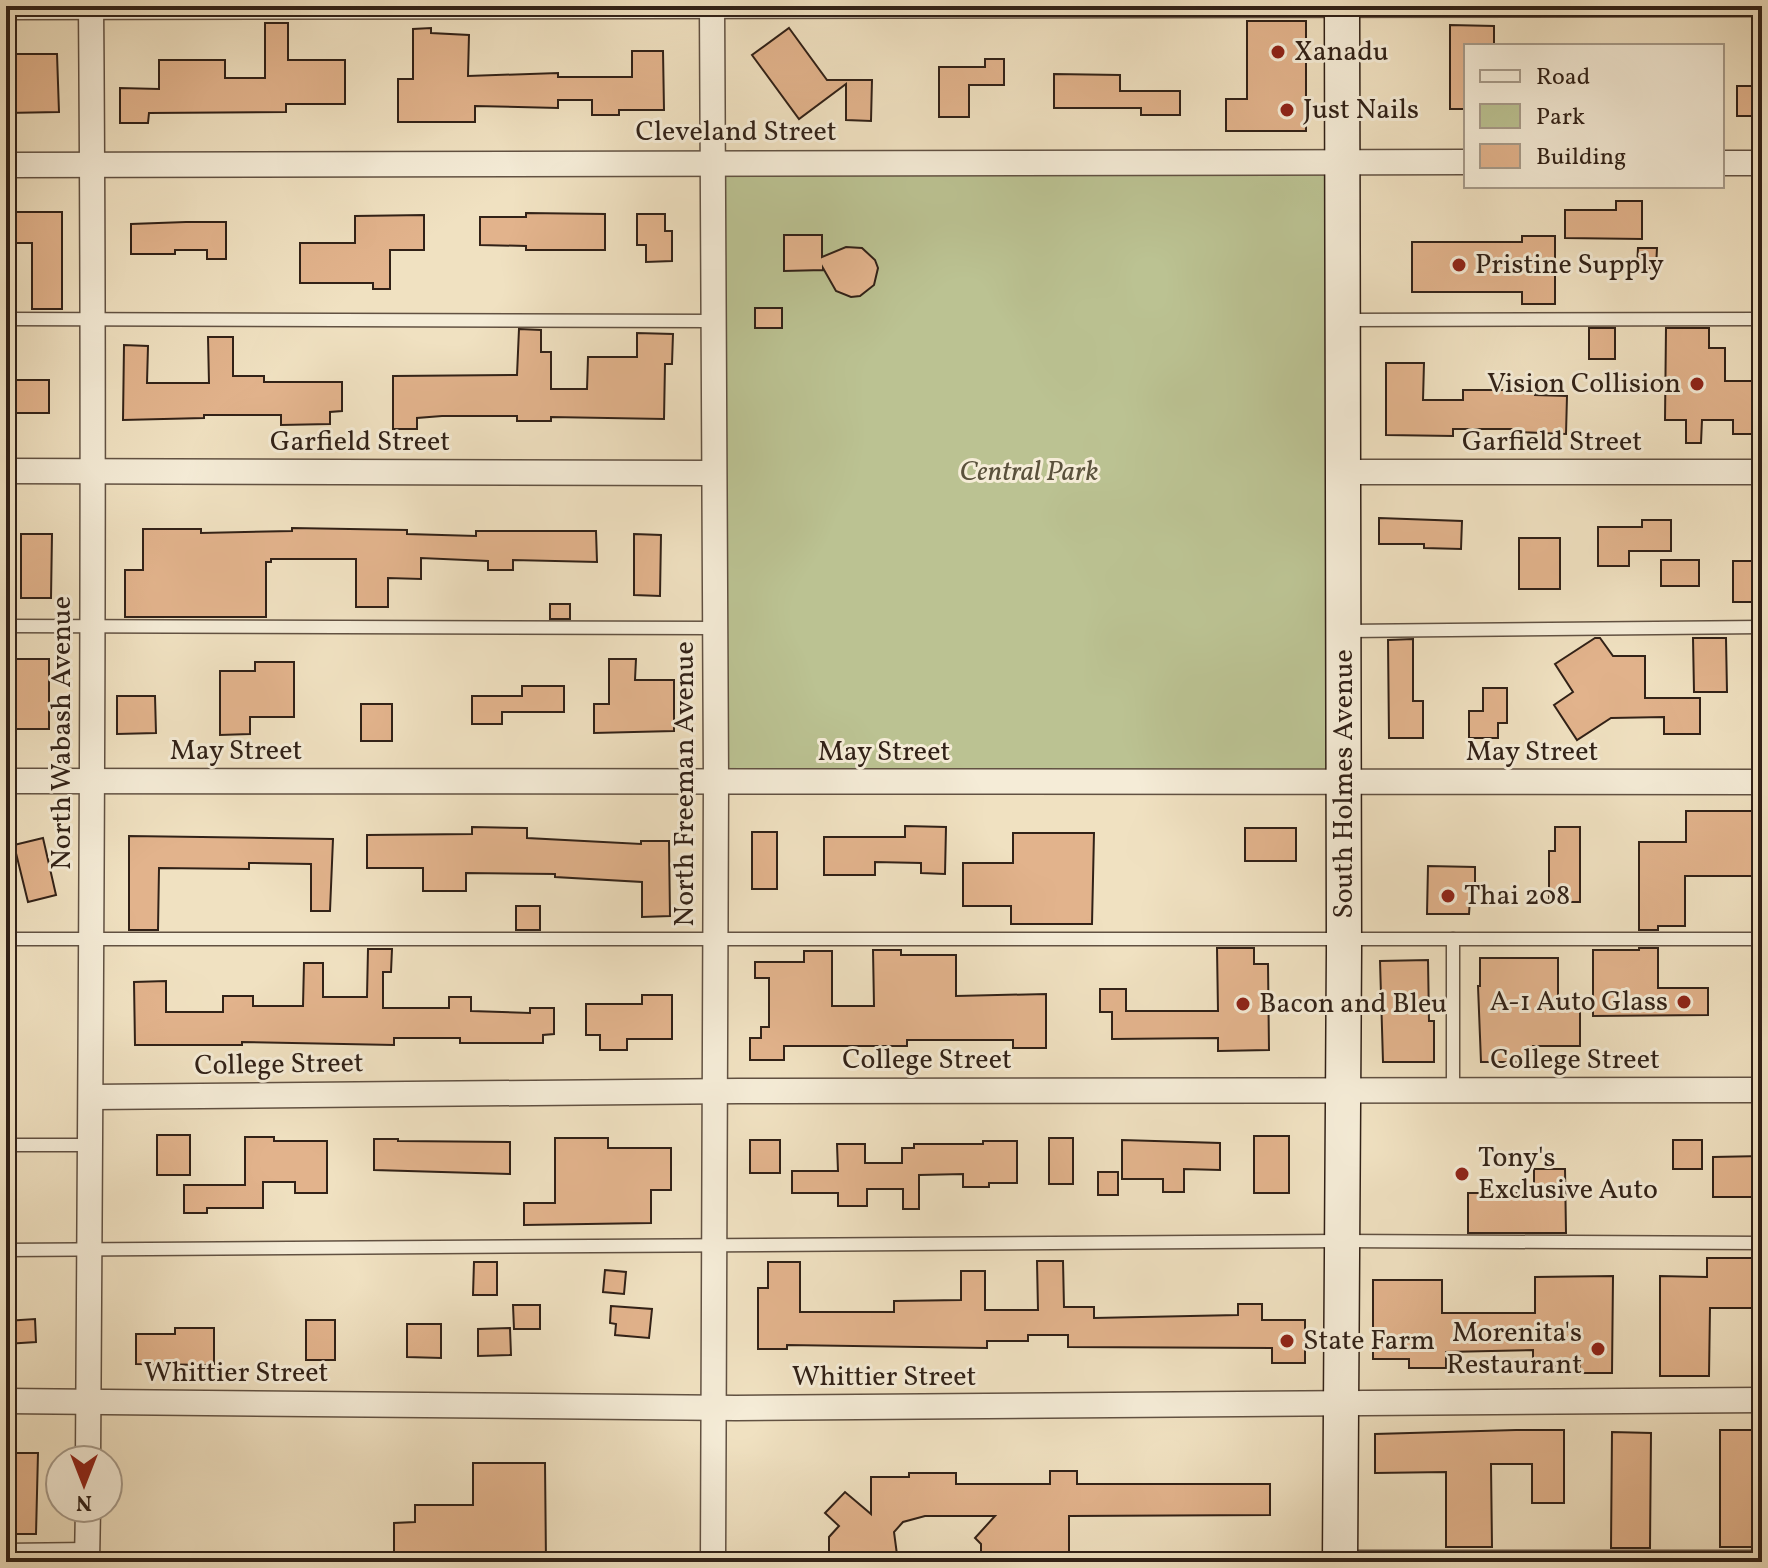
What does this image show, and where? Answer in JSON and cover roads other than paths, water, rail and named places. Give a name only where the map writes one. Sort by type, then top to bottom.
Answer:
[{"type":"main road","name":"South Holmes Avenue","points":[[1340,1559],[1344,939],[1342,9]]},
{"type":"street","name":"North Freeman Avenue","points":[[712,8],[716,782],[713,1562]]},
{"type":"street","name":"North Wabash Avenue","points":[[88,1444],[94,471],[91,9]]},
{"type":"street","name":"Cleveland Street","points":[[6,165],[1464,162]]},
{"type":"street","points":[[1724,163],[1762,163]]},
{"type":"street","name":"Garfield Street","points":[[6,471],[713,473]]},
{"type":"street","name":"Garfield Street","points":[[1342,472],[1762,472]]},
{"type":"street","name":"May Street","points":[[6,781],[1762,782]]},
{"type":"street","name":"College Street","points":[[92,1097],[714,1091],[1762,1090]]},
{"type":"street","name":"Whittier Street","points":[[6,1401],[712,1408],[1762,1400]]},
{"type":"street","points":[[88,1524],[88,1556]]},
{"type":"lane","points":[[6,13],[91,9],[1762,10]]},
{"type":"lane","points":[[6,319],[714,321]]},
{"type":"lane","points":[[1342,320],[1762,319]]},
{"type":"lane","points":[[6,626],[714,628]]},
{"type":"lane","points":[[1344,631],[1762,627]]},
{"type":"lane","points":[[6,939],[1762,939]]},
{"type":"lane","points":[[1453,939],[1453,1090]]},
{"type":"lane","points":[[6,1145],[91,1145]]},
{"type":"lane","points":[[6,1250],[1340,1241],[1762,1243]]},
{"type":"lane","points":[[6,1550],[88,1556]]},
{"type":"lane","points":[[1340,1559],[1762,1557]]},
{"type":"place","name":"Xanadu","points":[[1278,52]]},
{"type":"place","name":"Just Nails","points":[[1287,110]]},
{"type":"place","name":"Pristine Supply","points":[[1459,265]]},
{"type":"place","name":"Vision Collision","points":[[1697,384]]},
{"type":"place","name":"Thai 208","points":[[1448,896]]},
{"type":"place","name":"A-1 Auto Glass","points":[[1684,1002]]},
{"type":"place","name":"Bacon and Bleu","points":[[1243,1004]]},
{"type":"place","name":"Tony's Exclusive Auto","points":[[1462,1174]]},
{"type":"place","name":"State Farm","points":[[1287,1341]]},
{"type":"place","name":"Morenita's Restaurant","points":[[1598,1349]]},
{"type":"park label","name":"Central Park","points":[[1029,472]]}]
